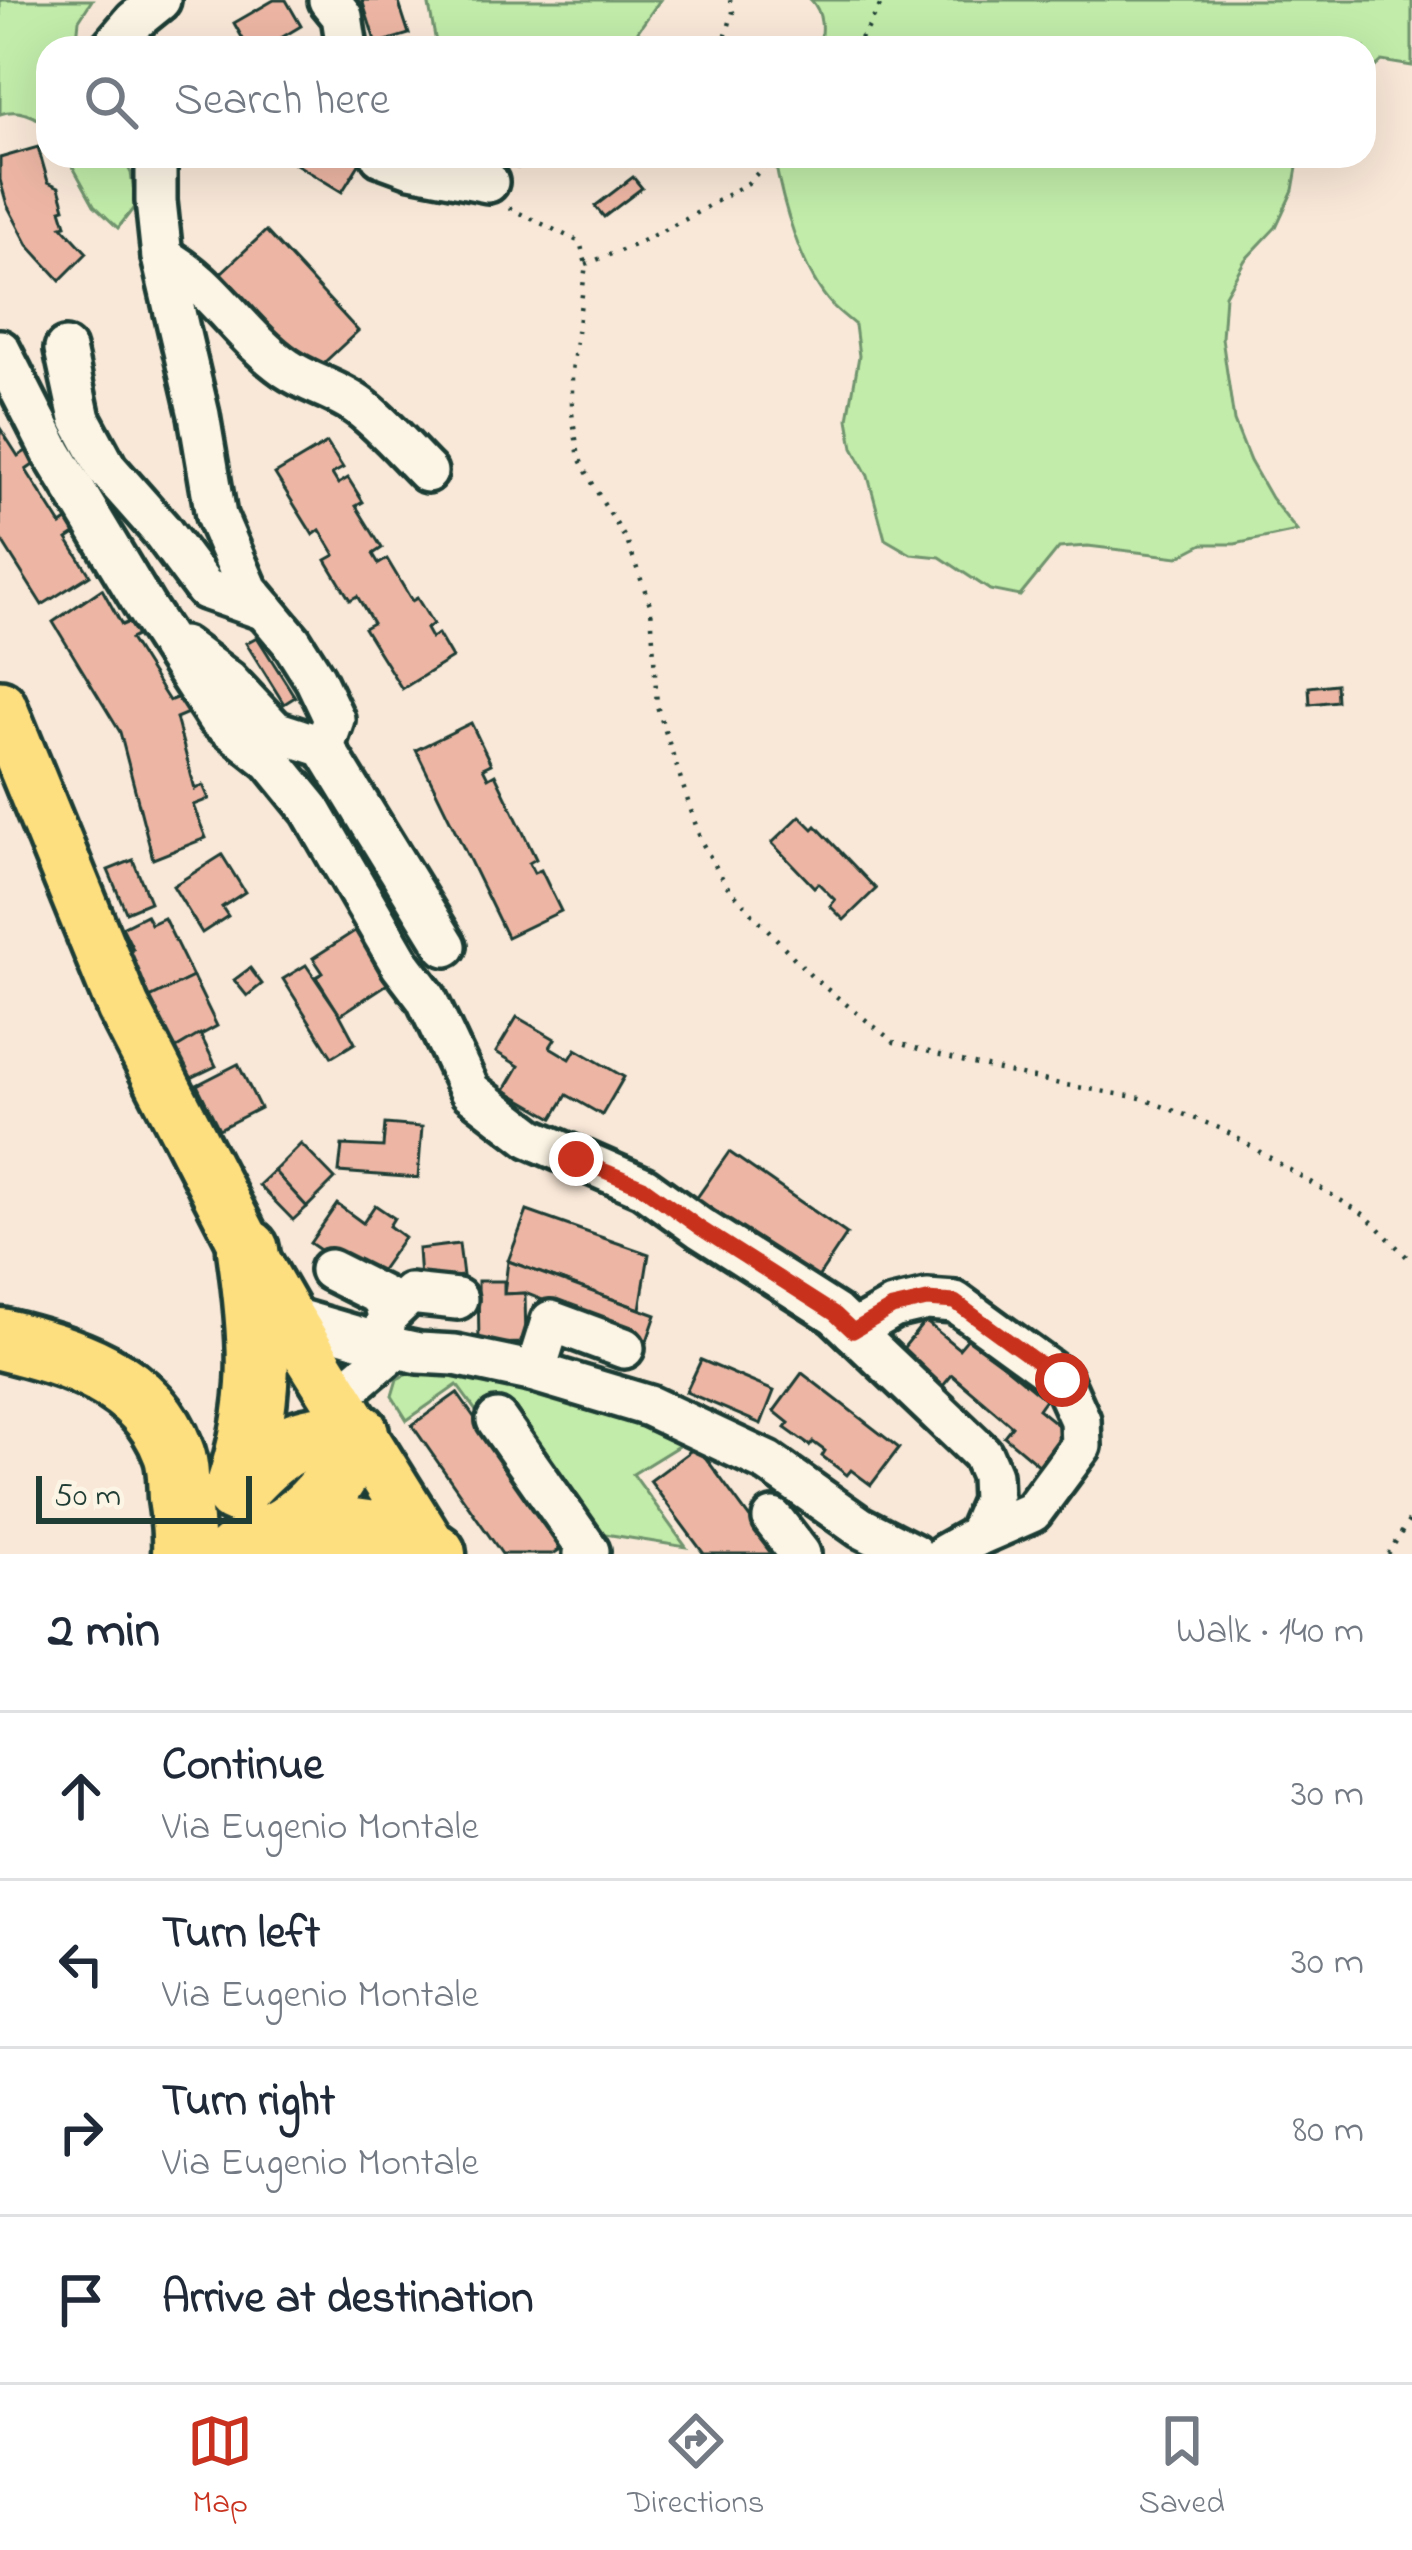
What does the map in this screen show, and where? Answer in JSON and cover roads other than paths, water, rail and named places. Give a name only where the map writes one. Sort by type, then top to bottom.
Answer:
[{"type":"highway","points":[[236,1491],[259,1391],[259,1324],[248,1250]]},
{"type":"highway","points":[[0,1339],[78,1361],[124,1385],[158,1420],[175,1455],[183,1554]]},
{"type":"highway","points":[[202,1554],[236,1491],[259,1464],[285,1445],[315,1435],[348,1415]]},
{"type":"highway","points":[[234,1554],[292,1524],[329,1488],[347,1462],[348,1415]]},
{"type":"highway","points":[[292,1524],[368,1531],[435,1554]]},
{"type":"main road","points":[[0,706],[123,1007],[248,1250],[435,1554]]},
{"type":"street","points":[[121,36],[160,0]]},
{"type":"street","points":[[329,0],[342,16],[345,36]]},
{"type":"street","points":[[156,168],[162,257],[199,415],[216,516],[248,590],[292,641],[334,719],[324,747]]},
{"type":"street","points":[[416,168],[488,182]]},
{"type":"street","points":[[162,257],[191,276],[286,368],[359,405],[427,472]]},
{"type":"street","points":[[65,349],[80,419],[107,469],[205,589],[265,610]]},
{"type":"street","points":[[0,350],[53,454],[217,718],[271,761],[311,810],[401,965],[427,998],[470,1091],[531,1138],[643,1187],[853,1331],[982,1454],[991,1475],[992,1501],[961,1545]]},
{"type":"street","points":[[160,629],[228,681],[275,730],[324,747],[446,946]]},
{"type":"street","points":[[330,1270],[382,1296],[388,1336]]},
{"type":"street","points":[[348,1415],[410,1294],[457,1299]]},
{"type":"street","points":[[853,1331],[892,1308],[927,1300],[955,1302],[1062,1380],[1080,1420],[1081,1446],[1033,1512],[961,1545]]},
{"type":"street","points":[[286,1316],[388,1336],[418,1353],[455,1355],[535,1372],[649,1406],[768,1462],[860,1527],[913,1554]]},
{"type":"street","points":[[535,1372],[551,1321],[624,1348]]},
{"type":"street","points":[[497,1420],[599,1553]]},
{"type":"street","points":[[773,1519],[800,1554]]}]
